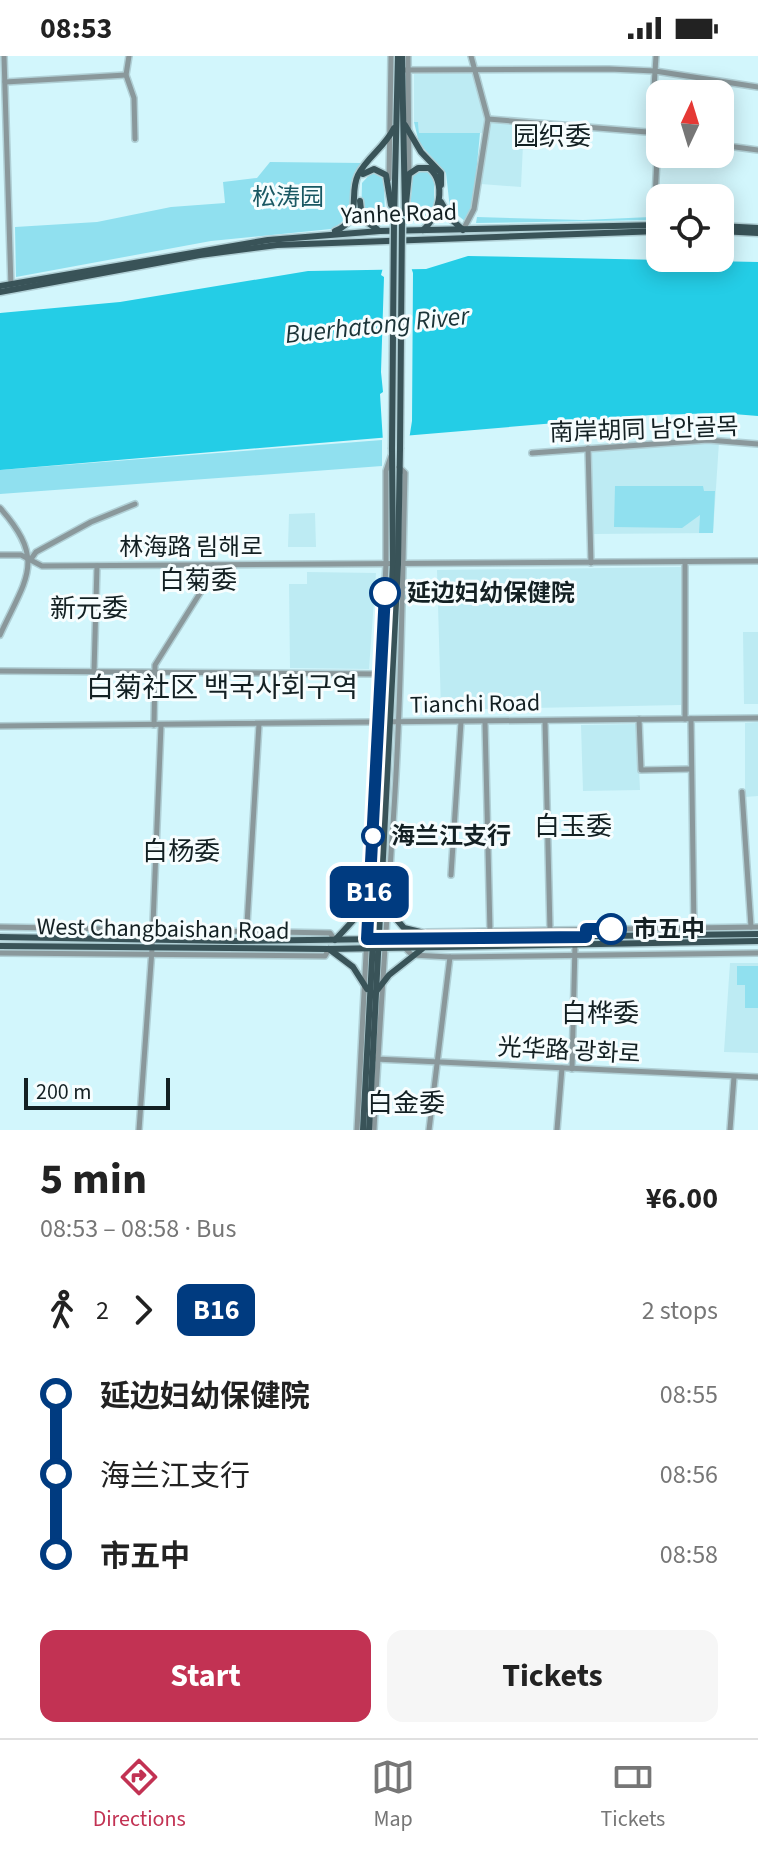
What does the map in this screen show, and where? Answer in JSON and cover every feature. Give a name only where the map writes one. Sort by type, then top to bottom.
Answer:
[{"type":"main road","points":[[399,218],[400,121],[405,70],[402,57]]},
{"type":"main road","points":[[395,564],[394,451],[402,57]]},
{"type":"main road","points":[[323,235],[340,229],[351,218],[358,175],[400,121]]},
{"type":"main road","points":[[400,121],[441,173],[438,218],[426,230]]},
{"type":"main road","points":[[399,218],[409,174],[418,168],[435,172],[438,181],[436,214],[419,240]]},
{"type":"main road","points":[[362,241],[365,233],[359,206],[363,174],[374,169],[389,180],[399,218]]},
{"type":"main road","points":[[441,202],[450,218],[463,230]]},
{"type":"main road","points":[[362,219],[380,231]]},
{"type":"main road","name":"Yanhe Road","points":[[11,288],[202,248],[323,235],[426,230],[646,228]]},
{"type":"main road","name":"Yanhe Road","points":[[0,289],[239,249],[646,229]]},
{"type":"main road","points":[[734,229],[758,231]]},
{"type":"main road","points":[[366,1130],[399,467],[394,451]]},
{"type":"main road","points":[[335,940],[377,898]]},
{"type":"main road","points":[[377,898],[404,928],[441,938]]},
{"type":"main road","name":"West Changbaishan Road","points":[[0,937],[335,940],[586,933],[758,934]]},
{"type":"main road","name":"West Changbaishan Road","points":[[0,946],[152,952],[758,941]]},
{"type":"main road","points":[[366,1130],[375,1058],[372,994],[423,948]]},
{"type":"main road","points":[[329,949],[347,961],[365,982],[380,1008]]},
{"type":"street","points":[[4,56],[11,288]]},
{"type":"street","points":[[129,56],[126,75],[134,98],[135,139]]},
{"type":"street","points":[[389,180],[391,56]]},
{"type":"street","points":[[463,230],[474,209],[488,119],[471,56]]},
{"type":"street","points":[[560,67],[561,56]]},
{"type":"street","points":[[654,80],[656,56]]},
{"type":"street","points":[[409,174],[405,70],[560,67],[655,71],[758,87]]},
{"type":"street","points":[[5,82],[126,75]]},
{"type":"street","points":[[488,119],[646,134]]},
{"type":"street","points":[[734,147],[758,150]]},
{"type":"street","points":[[0,209],[8,209]]},
{"type":"street","name":"南岸胡同 남안골목","points":[[532,453],[708,440],[758,444]]},
{"type":"street","points":[[588,448],[591,563]]},
{"type":"street","points":[[0,635],[36,552],[91,522],[135,504]]},
{"type":"street","points":[[0,508],[24,538],[30,562]]},
{"type":"street","name":"林海路 림해로","points":[[0,555],[21,555],[42,566],[758,561]]},
{"type":"street","points":[[685,562],[694,932],[755,927],[742,792]]},
{"type":"street","points":[[375,939],[385,907],[392,838],[387,723],[380,674],[395,564]]},
{"type":"street","points":[[139,1130],[152,952],[157,726],[153,672],[212,574],[213,565]]},
{"type":"street","points":[[94,672],[97,566]]},
{"type":"street","points":[[0,671],[380,674]]},
{"type":"street","name":"Tianchi Road","points":[[0,726],[758,718]]},
{"type":"street","points":[[639,719],[641,770],[691,769]]},
{"type":"street","points":[[545,721],[550,930]]},
{"type":"street","points":[[451,875],[461,722]]},
{"type":"street","points":[[485,722],[490,932]]},
{"type":"street","points":[[375,939],[368,907],[387,723]]},
{"type":"street","points":[[246,937],[259,724]]},
{"type":"street","name":"West Changbaishan Road","points":[[0,927],[151,929],[246,937]]},
{"type":"street","points":[[427,932],[550,930],[586,933]]},
{"type":"street","points":[[572,1069],[575,945]]},
{"type":"street","points":[[366,1130],[365,982],[375,948]]},
{"type":"street","points":[[375,948],[382,984],[375,1058]]},
{"type":"street","points":[[405,948],[412,955],[450,957],[758,953]]},
{"type":"street","name":"West Changbaishan Road","points":[[0,953],[152,952],[325,956],[329,949]]},
{"type":"street","points":[[429,1130],[450,957]]},
{"type":"street","name":"光华路 광화로","points":[[375,1058],[758,1077]]},
{"type":"street","points":[[557,1130],[562,1068]]},
{"type":"street","points":[[730,1130],[734,1077]]},
{"type":"shaded area","points":[[472,72],[485,113],[485,133],[419,133],[418,122],[414,122],[414,74]]},
{"type":"shaded area","points":[[491,123],[524,123],[521,187],[481,184]]},
{"type":"shaded area","points":[[719,442],[713,533],[593,534],[590,448]]},
{"type":"shaded area","points":[[315,513],[316,547],[288,547],[289,514]]},
{"type":"shaded area","points":[[681,567],[681,705],[441,710],[437,570]]},
{"type":"shaded area","name":"延边妇幼保健院","points":[[307,572],[376,573],[369,669],[290,668],[289,584],[307,584]]},
{"type":"shaded area","points":[[743,632],[758,632],[758,704],[744,704]]},
{"type":"shaded area","points":[[758,722],[758,796],[745,797],[745,723]]},
{"type":"shaded area","points":[[637,724],[640,790],[583,791],[581,725]]},
{"type":"shaded area","points":[[730,963],[758,963],[758,1053],[724,1052]]},
{"type":"green space","points":[[414,122],[418,122],[419,133],[480,133],[473,207],[466,222],[450,209],[446,173],[419,143]]},
{"type":"green space","name":"松涛园","points":[[270,162],[363,163],[354,180],[346,216],[331,229],[211,241],[16,277],[15,227],[97,222],[171,207],[225,203],[223,182],[257,178]]},
{"type":"green space","points":[[419,170],[426,170],[434,179],[434,211],[422,223],[410,221],[412,177]]},
{"type":"green space","points":[[372,172],[384,179],[385,221],[379,221],[379,225],[367,218],[362,202],[362,183]]},
{"type":"green space","points":[[477,217],[583,220],[646,217],[646,220],[476,223]]},
{"type":"green space","points":[[382,440],[382,466],[0,494],[0,470]]},
{"type":"green space","points":[[615,486],[703,486],[704,491],[715,491],[713,533],[699,533],[700,515],[682,528],[614,527]]},
{"type":"green space","points":[[737,966],[758,966],[758,1008],[745,1008],[745,985],[737,985]]},
{"type":"water","name":"Buerhatong River","points":[[468,256],[646,260],[646,272],[734,272],[734,262],[758,262],[758,416],[721,413],[651,415],[0,470],[0,313],[120,302],[308,271],[426,269]]},
{"type":"pier","points":[[384,264],[410,264],[413,273],[412,421],[409,440],[383,442],[380,394],[383,392],[384,277],[381,275]]},
{"type":"bus line","name":"B16","points":[[385,593],[367,939],[586,937],[586,929],[611,929]]},
{"type":"place","name":"延边妇幼保健院","points":[[385,593]]},
{"type":"place","name":"海兰江支行","points":[[373,836]]},
{"type":"place","name":"市五中","points":[[611,929]]},
{"type":"district","name":"园织委","points":[[552,136]]},
{"type":"district","name":"白菊委","points":[[198,580]]},
{"type":"district","name":"新元委","points":[[89,608]]},
{"type":"district","name":"白菊社区 백국사회구역","points":[[222,688]]},
{"type":"district","name":"白玉委","points":[[573,826]]},
{"type":"district","name":"白杨委","points":[[181,851]]},
{"type":"district","name":"白桦委","points":[[600,1013]]},
{"type":"district","name":"白金委","points":[[406,1103]]}]
